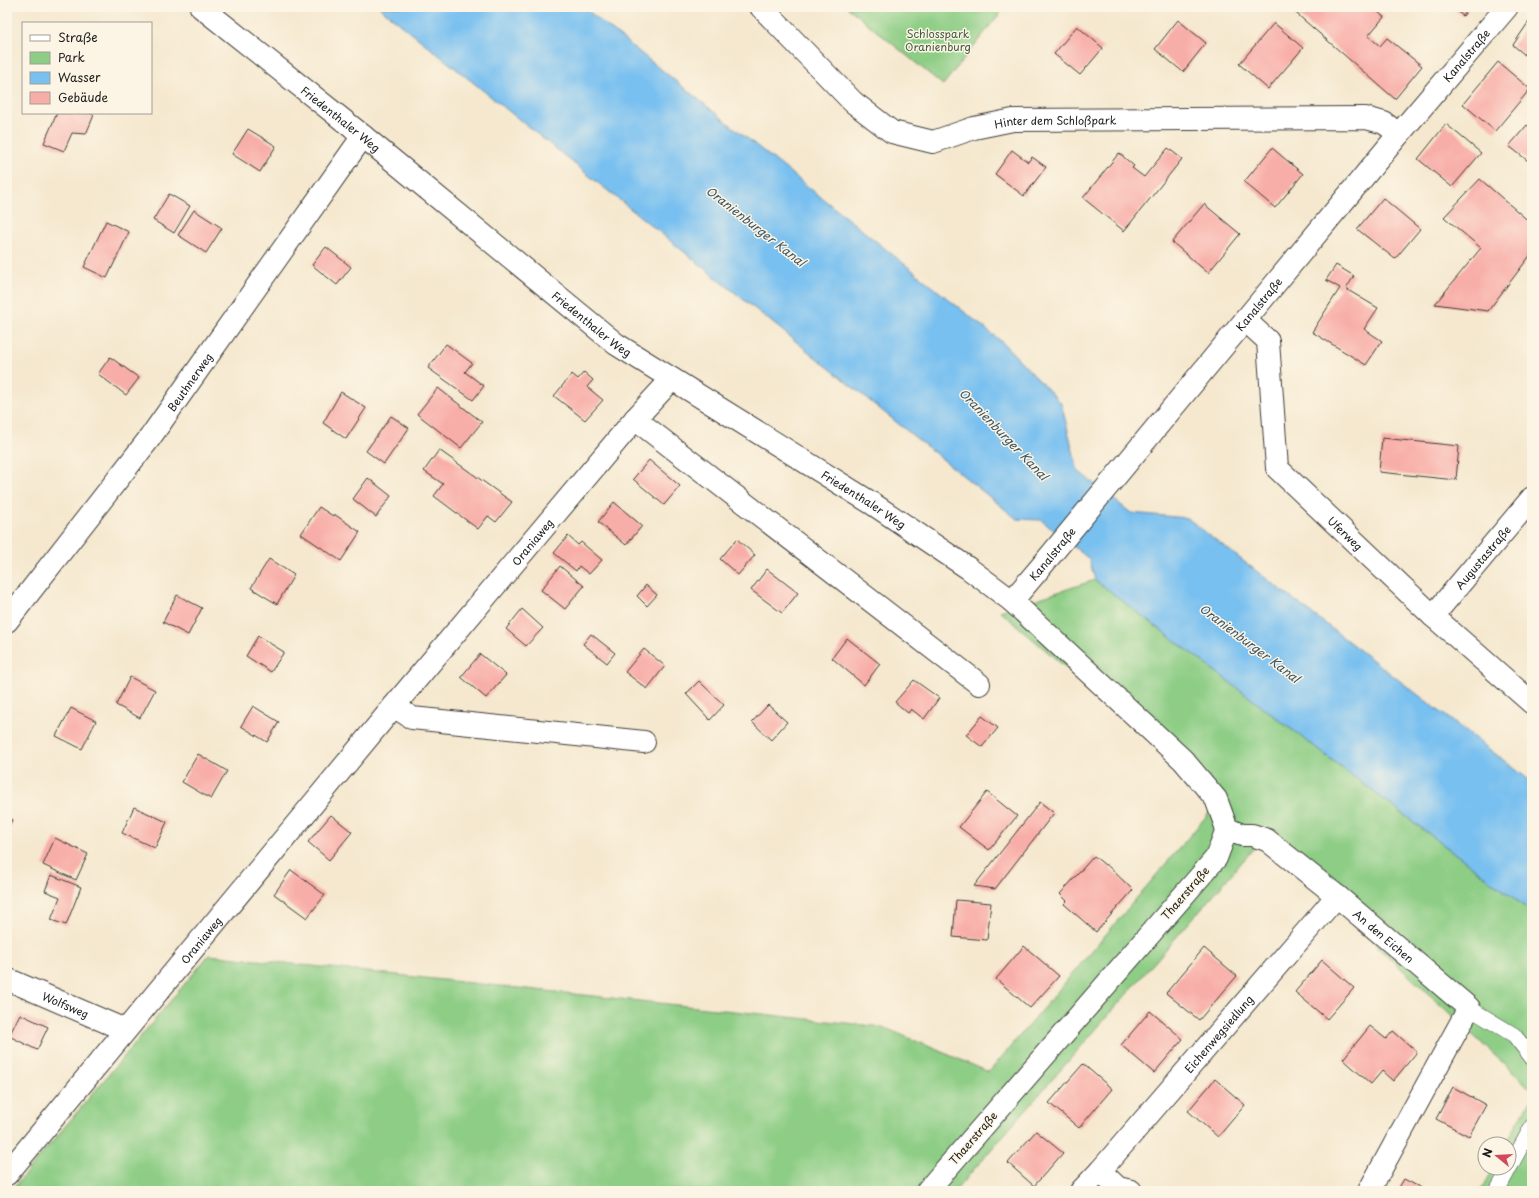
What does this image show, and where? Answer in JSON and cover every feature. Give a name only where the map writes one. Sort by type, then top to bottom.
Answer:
[{"type":"street","name":"Friedenthaler Weg","points":[[200,7],[363,136],[616,344],[873,504],[968,568],[1012,601]]},
{"type":"street","name":"Hinter dem Schloßpark","points":[[761,7],[853,102],[892,132],[933,142],[974,128],[1012,120],[1366,118],[1384,123],[1399,134]]},
{"type":"street","name":"Kanalstraße","points":[[1012,601],[1399,134],[1507,7]]},
{"type":"street","name":"Beuthnerweg","points":[[7,621],[149,439],[363,136]]},
{"type":"street","name":"Uferweg","points":[[1245,320],[1268,341],[1277,468],[1433,616],[1532,703]]},
{"type":"street","name":"Oraniaweg","points":[[7,1174],[394,706],[635,419],[672,379]]},
{"type":"street","points":[[635,419],[978,684]]},
{"type":"street","name":"Augustastraße","points":[[1433,616],[1532,498]]},
{"type":"street","points":[[1012,601],[1183,760],[1216,798],[1227,829]]},
{"type":"street","points":[[394,706],[412,718],[644,742]]},
{"type":"street","name":"An den Eichen","points":[[1227,829],[1242,835],[1252,835],[1267,840],[1337,896],[1468,1008]]},
{"type":"street","name":"Thaerstraße","points":[[927,1191],[1216,858],[1227,829]]},
{"type":"street","name":"Eichenwegsiedlung","points":[[1081,1191],[1100,1171],[1337,896]]},
{"type":"street","name":"Wolfsweg","points":[[7,979],[126,1030]]},
{"type":"street","points":[[1369,1191],[1468,1008]]},
{"type":"street","points":[[1100,1171],[1118,1188],[1131,1191]]},
{"type":"lane","name":"An den Eichen","points":[[1468,1008],[1514,1034],[1532,1058]]},
{"type":"lane","points":[[1497,1191],[1532,1126]]},
{"type":"green space","name":"Schlosspark Oranienburg","points":[[847,7],[1005,7],[943,85]]},
{"type":"green space","points":[[1095,580],[1532,912],[1532,1090],[1262,839],[955,1191],[11,1191],[209,955],[883,1027],[989,1072],[1220,800],[1000,611]]},
{"type":"green space","points":[[1532,1096],[1532,1191],[1480,1191],[1488,1176],[1517,1176],[1517,1136],[1510,1136]]},
{"type":"water","name":"Oranienburger Kanal","points":[[379,7],[583,7],[1002,342],[1061,403],[1078,471],[1131,513],[1187,518],[1532,782],[1532,912],[1095,580],[1089,559],[1041,520],[1017,519]]},
{"type":"building","points":[[1372,7],[1384,17],[1368,36],[1380,46],[1387,38],[1422,66],[1395,99],[1290,8]]},
{"type":"building","points":[[1452,7],[1470,7],[1463,16]]},
{"type":"building","points":[[1532,17],[1532,61],[1513,45]]},
{"type":"building","points":[[1178,20],[1206,43],[1183,72],[1155,49]]},
{"type":"building","points":[[1274,23],[1303,48],[1268,89],[1239,64]]},
{"type":"building","points":[[1077,26],[1103,48],[1080,75],[1054,54]]},
{"type":"building","points":[[1498,62],[1530,89],[1495,131],[1463,104]]},
{"type":"building","points":[[57,114],[94,115],[86,134],[72,133],[64,151],[44,143]]},
{"type":"building","points":[[1446,124],[1481,153],[1452,187],[1418,159]]},
{"type":"building","points":[[1527,125],[1532,129],[1532,164],[1509,146]]},
{"type":"building","points":[[248,129],[276,146],[260,172],[232,154]]},
{"type":"building","points":[[1168,148],[1182,159],[1124,231],[1083,198],[1119,153],[1134,166],[1132,168],[1144,177]]},
{"type":"building","points":[[1272,148],[1303,174],[1275,208],[1244,182]]},
{"type":"building","points":[[1012,150],[1028,162],[1032,157],[1046,167],[1024,196],[995,174]]},
{"type":"building","points":[[1480,179],[1532,224],[1532,253],[1488,311],[1435,304],[1481,248],[1444,217]]},
{"type":"building","points":[[169,194],[190,206],[174,233],[153,220]]},
{"type":"building","points":[[1383,198],[1420,229],[1395,259],[1357,229]]},
{"type":"building","points":[[1204,204],[1240,234],[1208,273],[1172,242]]},
{"type":"building","points":[[194,210],[222,228],[206,253],[178,235]]},
{"type":"building","points":[[106,221],[129,232],[107,278],[84,267]]},
{"type":"building","points":[[326,247],[351,267],[337,285],[312,265]]},
{"type":"building","points":[[1336,265],[1354,276],[1346,289],[1378,308],[1364,329],[1382,341],[1366,365],[1312,332],[1340,288],[1326,280]]},
{"type":"building","points":[[446,344],[472,363],[465,372],[484,386],[473,400],[428,368]]},
{"type":"building","points":[[110,357],[139,378],[126,395],[98,374]]},
{"type":"building","points":[[584,372],[593,380],[587,387],[603,400],[585,420],[554,396],[572,374],[578,379]]},
{"type":"building","points":[[438,388],[482,422],[461,448],[417,414]]},
{"type":"building","points":[[341,392],[366,408],[346,439],[323,423]]},
{"type":"building","points":[[391,416],[409,428],[384,464],[366,451]]},
{"type":"building","points":[[1382,438],[1459,446],[1456,480],[1379,472]]},
{"type":"building","points":[[439,450],[512,502],[496,522],[488,516],[478,529],[434,496],[443,484],[424,471]]},
{"type":"building","points":[[649,460],[680,486],[664,505],[633,479]]},
{"type":"building","points":[[368,478],[391,496],[376,517],[353,499]]},
{"type":"building","points":[[614,502],[642,526],[626,545],[598,522]]},
{"type":"building","points":[[319,507],[333,516],[334,514],[360,532],[341,561],[301,534]]},
{"type":"building","points":[[568,536],[578,545],[581,542],[602,560],[589,574],[579,566],[576,571],[554,553]]},
{"type":"building","points":[[737,539],[755,555],[738,575],[720,559]]},
{"type":"building","points":[[269,559],[294,575],[277,604],[251,588]]},
{"type":"building","points":[[560,566],[584,586],[565,609],[541,590]]},
{"type":"building","points":[[767,569],[798,593],[782,613],[751,590]]},
{"type":"building","points":[[646,585],[657,595],[647,606],[637,596]]},
{"type":"building","points":[[177,595],[202,608],[188,635],[163,622]]},
{"type":"building","points":[[522,609],[543,628],[526,646],[506,629]]},
{"type":"building","points":[[591,634],[615,653],[607,663],[583,644]]},
{"type":"building","points":[[258,636],[284,652],[271,672],[246,656]]},
{"type":"building","points":[[847,638],[880,664],[864,685],[832,658]]},
{"type":"building","points":[[644,649],[665,666],[647,689],[625,672]]},
{"type":"building","points":[[480,654],[506,675],[486,698],[461,677]]},
{"type":"building","points":[[130,677],[155,690],[140,718],[116,705]]},
{"type":"building","points":[[914,680],[939,698],[924,719],[911,709],[908,713],[895,702]]},
{"type":"building","points":[[699,681],[724,705],[710,720],[686,694]]},
{"type":"building","points":[[768,705],[787,722],[771,740],[752,722]]},
{"type":"building","points":[[253,706],[279,722],[267,742],[241,726]]},
{"type":"building","points":[[71,708],[96,721],[82,749],[56,736]]},
{"type":"building","points":[[982,716],[998,728],[982,747],[966,735]]},
{"type":"building","points":[[198,754],[227,771],[211,799],[182,782]]},
{"type":"building","points":[[987,792],[1017,816],[989,850],[959,827]]},
{"type":"building","points":[[1040,802],[1054,813],[995,889],[974,886]]},
{"type":"building","points":[[134,807],[167,822],[155,848],[122,833]]},
{"type":"building","points":[[331,815],[352,832],[329,860],[308,842]]},
{"type":"building","points":[[7,817],[12,820],[7,830]]},
{"type":"building","points":[[55,838],[88,854],[76,880],[43,865]]},
{"type":"building","points":[[1094,856],[1107,865],[1133,890],[1096,932],[1064,904],[1067,901],[1060,894]]},
{"type":"building","points":[[291,870],[325,895],[307,918],[274,894]]},
{"type":"building","points":[[51,875],[81,887],[66,925],[51,920],[60,897],[45,891]]},
{"type":"building","points":[[956,900],[991,903],[987,940],[953,937]]},
{"type":"building","points":[[1024,946],[1059,976],[1030,1008],[996,979]]},
{"type":"building","points":[[1204,948],[1237,976],[1199,1020],[1166,993]]},
{"type":"building","points":[[1322,960],[1354,988],[1327,1019],[1295,992]]},
{"type":"building","points":[[1150,1011],[1183,1039],[1154,1073],[1121,1045]]},
{"type":"building","points":[[20,1014],[48,1027],[37,1050],[9,1036]]},
{"type":"building","points":[[1370,1026],[1386,1039],[1393,1031],[1417,1052],[1393,1081],[1382,1071],[1371,1084],[1343,1059]]},
{"type":"building","points":[[1083,1064],[1112,1089],[1079,1128],[1049,1103]]},
{"type":"building","points":[[1215,1079],[1245,1105],[1218,1137],[1188,1111]]},
{"type":"building","points":[[1453,1087],[1486,1105],[1469,1136],[1436,1119]]},
{"type":"building","points":[[1036,1131],[1063,1153],[1034,1186],[1008,1163]]},
{"type":"building","points":[[1404,1179],[1427,1191],[1397,1191]]}]
